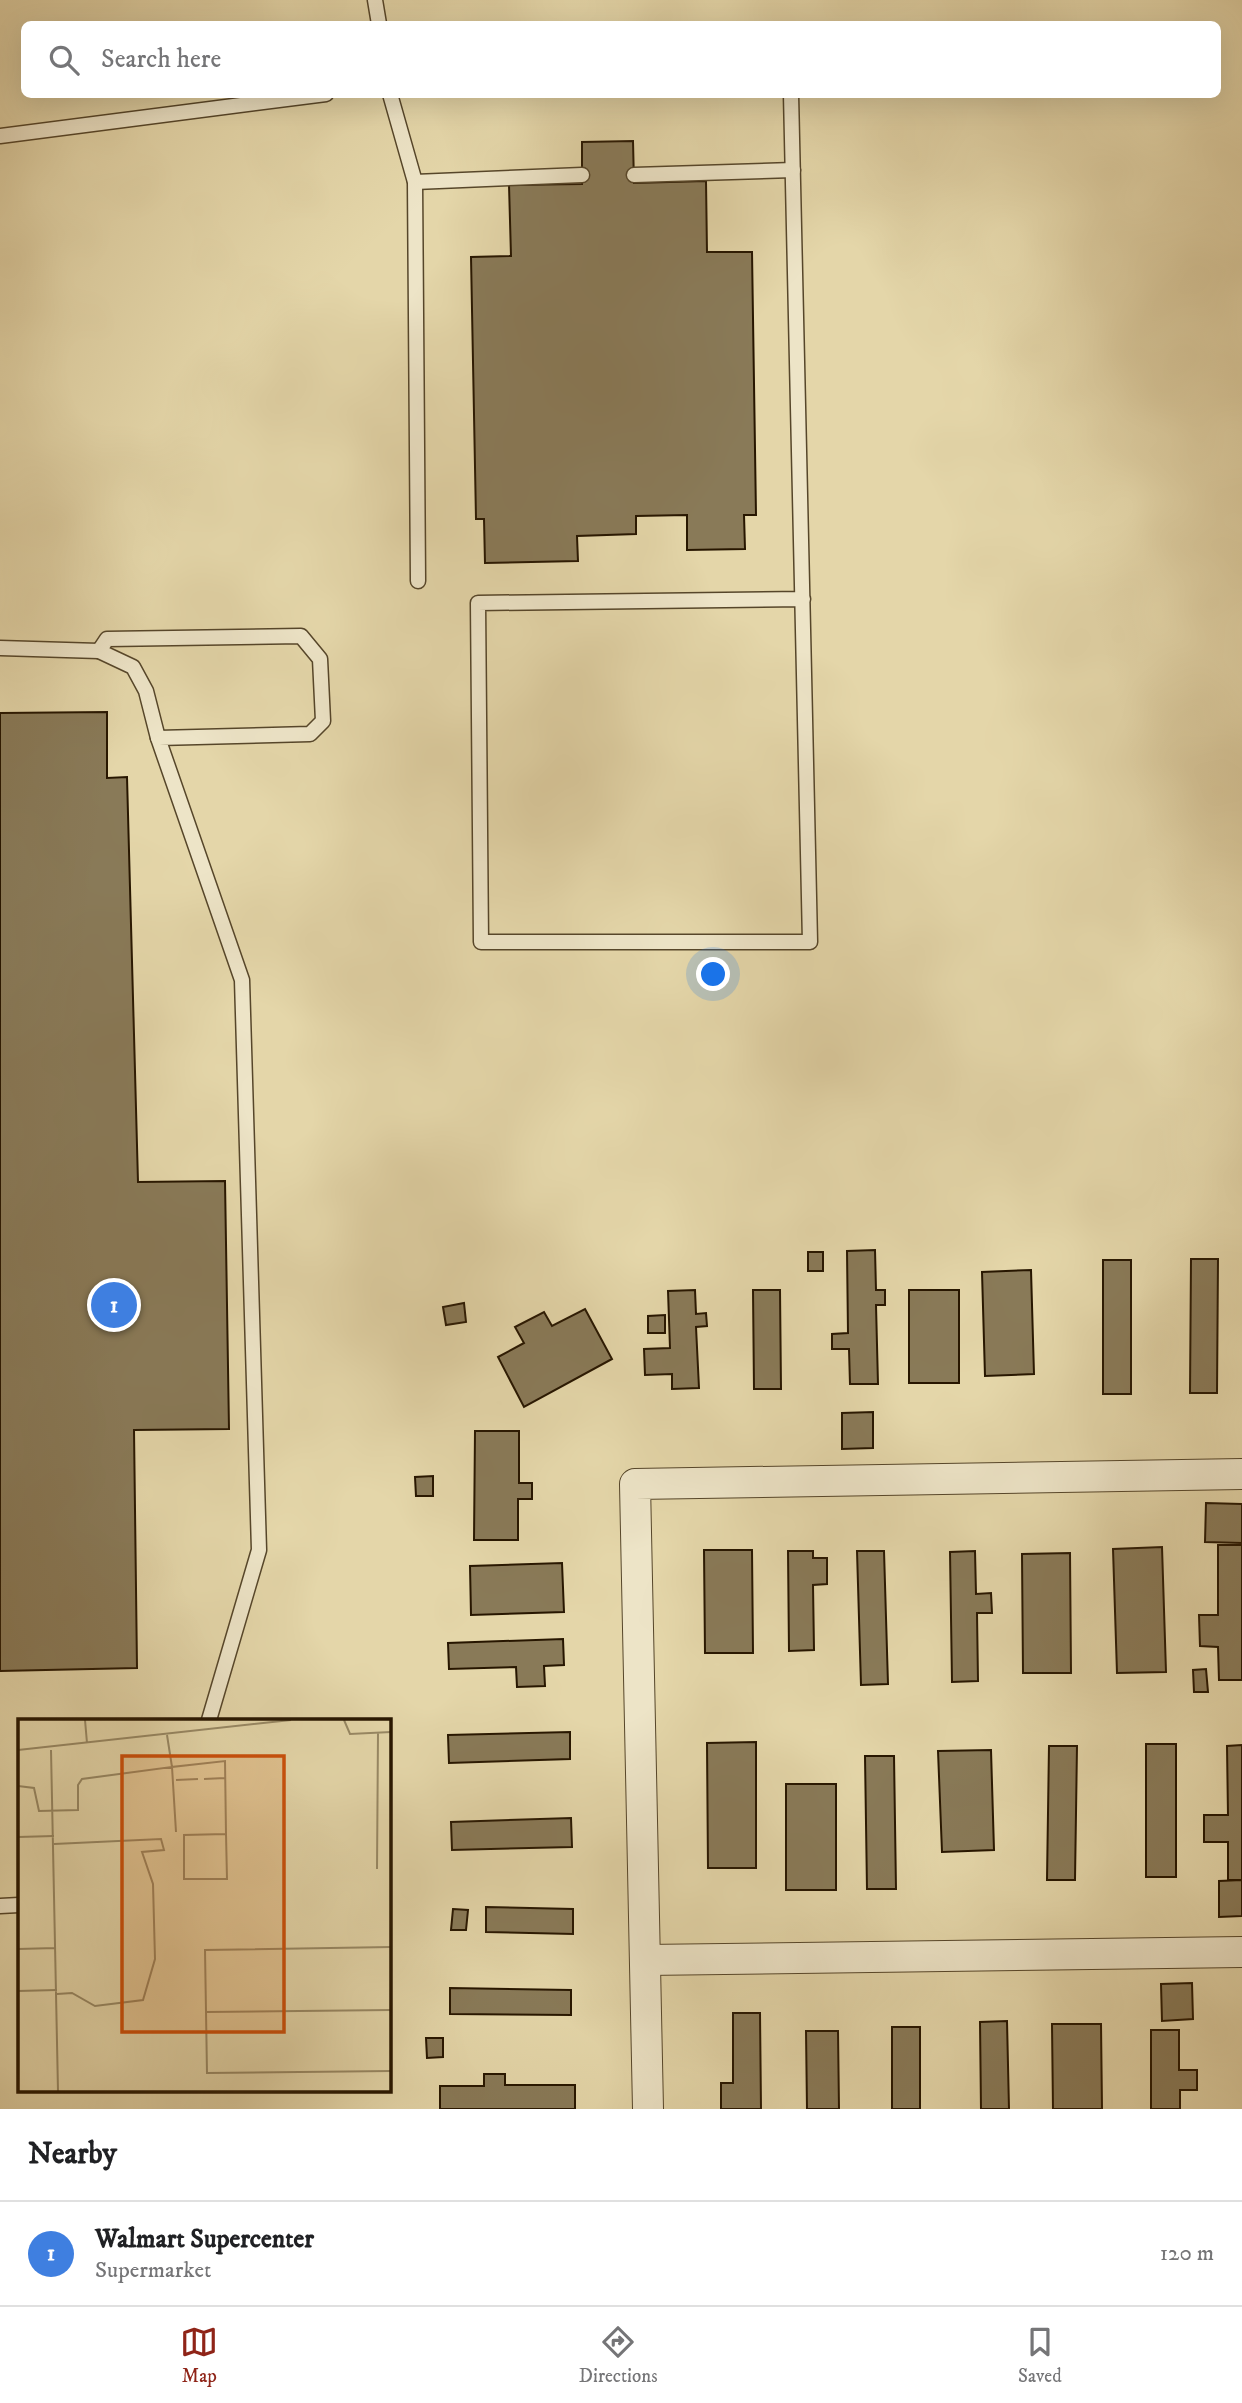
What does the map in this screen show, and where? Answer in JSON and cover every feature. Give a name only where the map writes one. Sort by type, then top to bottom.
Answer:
[{"type":"street","points":[[648,2109],[635,1484],[1242,1474]]},
{"type":"street","points":[[645,1960],[1242,1952]]},
{"type":"lane","points":[[375,0],[378,21]]},
{"type":"lane","points":[[0,136],[295,98]]},
{"type":"lane","points":[[391,98],[415,182],[418,581]]},
{"type":"lane","points":[[791,98],[803,599],[810,942],[481,942],[478,603],[803,599]]},
{"type":"lane","points":[[634,174],[793,170]]},
{"type":"lane","points":[[415,182],[582,175]]},
{"type":"lane","points":[[99,651],[107,639],[301,636],[320,659],[323,721],[310,734],[158,738]]},
{"type":"lane","points":[[0,648],[99,651],[132,667],[146,691],[158,738],[242,980],[259,1550],[209,1719]]},
{"type":"lane","points":[[0,1906],[18,1905]]},
{"type":"building","points":[[633,141],[634,183],[706,181],[707,252],[752,252],[756,515],[744,515],[745,549],[687,550],[687,515],[636,516],[636,534],[577,536],[578,561],[485,563],[484,519],[476,519],[471,257],[511,256],[509,185],[582,184],[582,142]]},
{"type":"building","points":[[107,712],[107,778],[127,777],[138,1182],[225,1181],[229,1429],[134,1430],[137,1668],[0,1671],[0,713]]},
{"type":"building","points":[[875,1250],[876,1290],[885,1290],[885,1305],[876,1305],[878,1384],[850,1384],[849,1349],[832,1349],[832,1334],[848,1333],[847,1251]]},
{"type":"building","points":[[808,1252],[823,1252],[823,1271],[808,1271]]},
{"type":"building","points":[[1191,1259],[1218,1259],[1217,1393],[1190,1393]]},
{"type":"building","points":[[1103,1260],[1131,1260],[1131,1394],[1103,1394]]},
{"type":"building","points":[[1031,1270],[1034,1374],[985,1376],[982,1272]]},
{"type":"building","points":[[695,1290],[696,1314],[706,1313],[707,1326],[696,1327],[699,1388],[672,1389],[672,1374],[645,1375],[644,1349],[670,1348],[668,1291]]},
{"type":"building","points":[[753,1290],[780,1290],[781,1389],[754,1389]]},
{"type":"building","points":[[909,1290],[959,1290],[959,1383],[909,1383]]},
{"type":"building","points":[[464,1303],[466,1322],[446,1325],[443,1307]]},
{"type":"building","points":[[585,1309],[612,1359],[524,1407],[498,1357],[524,1343],[515,1327],[544,1312],[552,1326]]},
{"type":"building","points":[[665,1315],[665,1333],[648,1333],[648,1316]]},
{"type":"building","points":[[873,1412],[873,1448],[842,1449],[842,1413]]},
{"type":"building","points":[[475,1431],[519,1431],[519,1483],[532,1483],[532,1499],[518,1499],[518,1540],[474,1540]]},
{"type":"building","points":[[433,1476],[433,1496],[416,1496],[415,1477]]},
{"type":"building","points":[[1206,1503],[1242,1504],[1242,1543],[1205,1542]]},
{"type":"building","points":[[1218,1545],[1242,1545],[1242,1680],[1219,1680],[1218,1647],[1200,1646],[1199,1615],[1218,1615]]},
{"type":"building","points":[[1162,1547],[1166,1672],[1117,1673],[1113,1549]]},
{"type":"building","points":[[704,1550],[752,1550],[753,1653],[705,1653]]},
{"type":"building","points":[[788,1551],[813,1551],[813,1558],[827,1558],[827,1584],[813,1585],[814,1650],[789,1651]]},
{"type":"building","points":[[857,1551],[884,1551],[888,1684],[861,1685]]},
{"type":"building","points":[[975,1551],[976,1594],[991,1593],[992,1613],[977,1613],[978,1681],[952,1682],[950,1552]]},
{"type":"building","points":[[1070,1553],[1071,1673],[1023,1673],[1022,1554]]},
{"type":"building","points":[[562,1563],[564,1612],[471,1615],[470,1566]]},
{"type":"building","points":[[563,1639],[564,1665],[544,1666],[545,1686],[517,1687],[516,1667],[449,1669],[448,1643]]},
{"type":"building","points":[[1206,1669],[1208,1692],[1194,1692],[1193,1670]]},
{"type":"building","points":[[570,1732],[570,1759],[449,1763],[448,1735]]},
{"type":"building","points":[[756,1742],[756,1868],[708,1868],[707,1743]]},
{"type":"building","points":[[1146,1744],[1176,1744],[1176,1877],[1146,1877]]},
{"type":"building","points":[[1242,1745],[1242,1880],[1228,1880],[1228,1842],[1204,1842],[1204,1815],[1228,1815],[1227,1746]]},
{"type":"building","points":[[1049,1746],[1077,1746],[1075,1880],[1047,1880]]},
{"type":"building","points":[[991,1750],[994,1850],[942,1852],[938,1751]]},
{"type":"building","points":[[865,1756],[894,1756],[896,1889],[867,1889]]},
{"type":"building","points":[[786,1784],[836,1784],[836,1890],[786,1890]]},
{"type":"building","points":[[571,1818],[572,1847],[452,1850],[451,1822]]},
{"type":"building","points":[[1242,1880],[1242,1916],[1219,1917],[1219,1881]]},
{"type":"building","points":[[486,1907],[573,1909],[573,1934],[486,1932]]},
{"type":"building","points":[[453,1909],[468,1910],[466,1930],[451,1930]]},
{"type":"building","points":[[1192,1983],[1193,2019],[1162,2021],[1161,1984]]},
{"type":"building","points":[[450,1988],[571,1990],[571,2015],[450,2014]]},
{"type":"building","points":[[733,2013],[760,2013],[761,2109],[721,2109],[721,2083],[733,2083]]},
{"type":"building","points":[[1007,2021],[1009,2109],[981,2109],[980,2022]]},
{"type":"building","points":[[1052,2024],[1101,2024],[1102,2109],[1053,2109]]},
{"type":"building","points":[[892,2027],[920,2027],[920,2109],[892,2109]]},
{"type":"building","points":[[1151,2030],[1179,2030],[1179,2070],[1197,2070],[1197,2090],[1180,2090],[1180,2109],[1151,2109]]},
{"type":"building","points":[[806,2031],[838,2031],[839,2109],[807,2109]]},
{"type":"building","points":[[426,2038],[443,2038],[443,2057],[427,2058]]},
{"type":"building","points":[[484,2074],[505,2074],[505,2085],[575,2085],[575,2109],[440,2109],[440,2086],[484,2086]]},
{"type":"place","name":"Walmart Supercenter","points":[[114,1305]]}]
